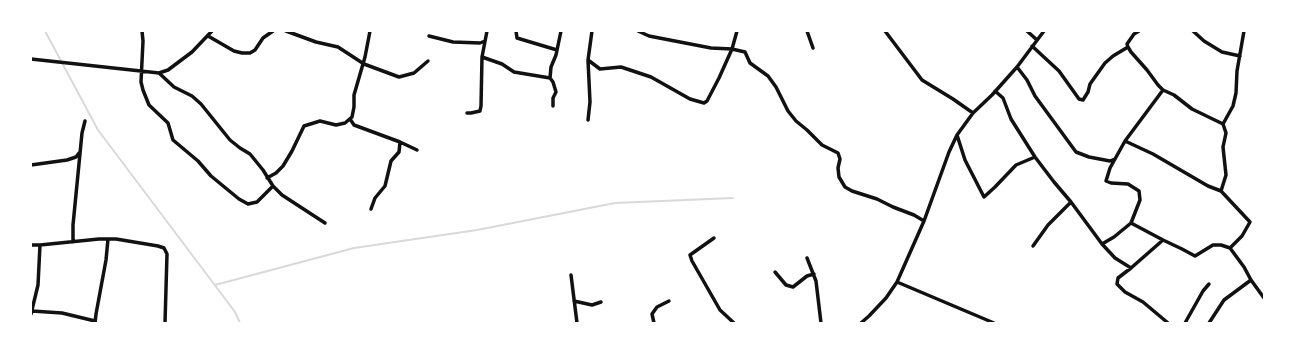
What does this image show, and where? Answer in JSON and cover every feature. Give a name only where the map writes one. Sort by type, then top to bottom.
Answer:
[{"type":"street","points":[[142,31],[143,71],[141,82],[143,90],[149,105],[168,123],[173,140],[198,161],[211,176],[239,199],[248,204],[257,202],[273,186]]},
{"type":"street","points":[[31,59],[159,73],[168,70],[192,52],[212,31]]},
{"type":"street","points":[[208,36],[234,51],[250,53],[255,50],[263,38],[273,31]]},
{"type":"street","points":[[286,31],[316,42],[338,47],[364,64],[399,77],[414,73],[428,61]]},
{"type":"street","points":[[267,178],[276,173],[283,166],[304,126],[320,121],[336,125],[352,117],[354,95],[364,64],[370,31]]},
{"type":"street","points":[[467,113],[480,110],[481,106],[482,57],[486,31]]},
{"type":"street","points":[[516,31],[517,38],[557,50]]},
{"type":"street","points":[[553,106],[553,98],[556,92],[550,78],[551,67],[557,50],[561,31]]},
{"type":"street","points":[[588,120],[590,102],[588,60],[592,31]]},
{"type":"street","points":[[638,31],[649,36],[711,48],[732,49],[745,52],[750,62],[768,76],[776,87],[788,111],[796,121],[822,145],[838,153],[840,160],[838,168],[839,177],[845,187],[852,191],[877,198],[893,208],[914,215],[924,221]]},
{"type":"street","points":[[588,60],[600,69],[621,67],[626,70],[651,77],[690,99],[704,103],[707,101],[732,49],[737,31]]},
{"type":"street","points":[[807,31],[813,48]]},
{"type":"street","points":[[885,31],[922,80],[973,113]]},
{"type":"street","points":[[1027,31],[1037,40]]},
{"type":"street","points":[[861,323],[886,298],[897,282],[924,221],[949,152],[957,136],[973,113],[1017,67],[1044,31]]},
{"type":"street","points":[[1139,31],[1134,34],[1127,44],[1128,47],[1163,90],[1174,95],[1192,109],[1223,124],[1226,133],[1223,147],[1226,163],[1226,175],[1222,191]]},
{"type":"street","points":[[1193,31],[1204,41],[1222,52],[1240,56]]},
{"type":"street","points":[[1223,124],[1233,106],[1236,93],[1244,31]]},
{"type":"street","points":[[430,36],[453,42],[480,43],[485,41]]},
{"type":"street","points":[[1032,46],[1059,71],[1079,99],[1083,100],[1088,92],[1090,84],[1105,63],[1128,47]]},
{"type":"street","points":[[482,57],[502,64],[514,72],[550,78]]},
{"type":"street","points":[[1017,67],[1027,80],[1035,96],[1076,152],[1088,157],[1110,161],[1116,159]]},
{"type":"street","points":[[159,73],[174,87],[192,96],[201,104],[230,140],[250,154],[263,170],[273,186],[282,195],[325,223]]},
{"type":"street","points":[[1102,244],[1114,237],[1131,223],[1140,200],[1139,190],[1128,184],[1111,184],[1106,181],[1110,168],[1125,141],[1163,90]]},
{"type":"street","points":[[995,91],[1003,98],[1011,119],[1035,158],[1071,202],[1102,244],[1115,258],[1131,268]]},
{"type":"street","points":[[350,119],[354,125],[417,150]]},
{"type":"street","points":[[74,242],[73,225],[82,134],[85,121]]},
{"type":"street","points":[[957,136],[965,160],[984,197],[1016,165],[1035,158]]},
{"type":"street","points":[[1125,141],[1153,154],[1208,186],[1222,191],[1250,222],[1242,236],[1230,248]]},
{"type":"street","points":[[371,209],[375,198],[385,186],[391,161],[399,152],[400,142]]},
{"type":"street","points":[[31,165],[67,160],[76,157],[80,153]]},
{"type":"street","points":[[1033,246],[1048,225],[1071,202]]},
{"type":"street","points":[[1131,223],[1195,256],[1213,245],[1221,244],[1230,248],[1264,298]]},
{"type":"street","points":[[714,238],[690,255],[720,310],[734,323]]},
{"type":"street","points":[[40,245],[38,285],[31,312],[62,313],[95,322],[106,260],[108,239]]},
{"type":"street","points":[[31,245],[116,239],[164,248],[167,251],[165,323]]},
{"type":"street","points":[[1163,240],[1118,278],[1117,284],[1125,292],[1143,302],[1168,323]]},
{"type":"street","points":[[807,258],[816,281],[821,323]]},
{"type":"street","points":[[775,272],[786,285],[793,287],[807,276],[814,274]]},
{"type":"street","points":[[571,275],[577,323]]},
{"type":"street","points":[[1210,323],[1224,300],[1251,280]]},
{"type":"street","points":[[897,282],[994,323]]},
{"type":"street","points":[[1186,323],[1203,291],[1209,284]]},
{"type":"street","points":[[574,301],[592,305],[601,302]]},
{"type":"street","points":[[654,323],[652,314],[657,307],[669,302]]},
{"type":"waterway","points":[[45,31],[98,130],[235,312],[240,323]]},
{"type":"waterway","points":[[215,285],[354,248],[477,230],[615,203],[733,198]]}]
